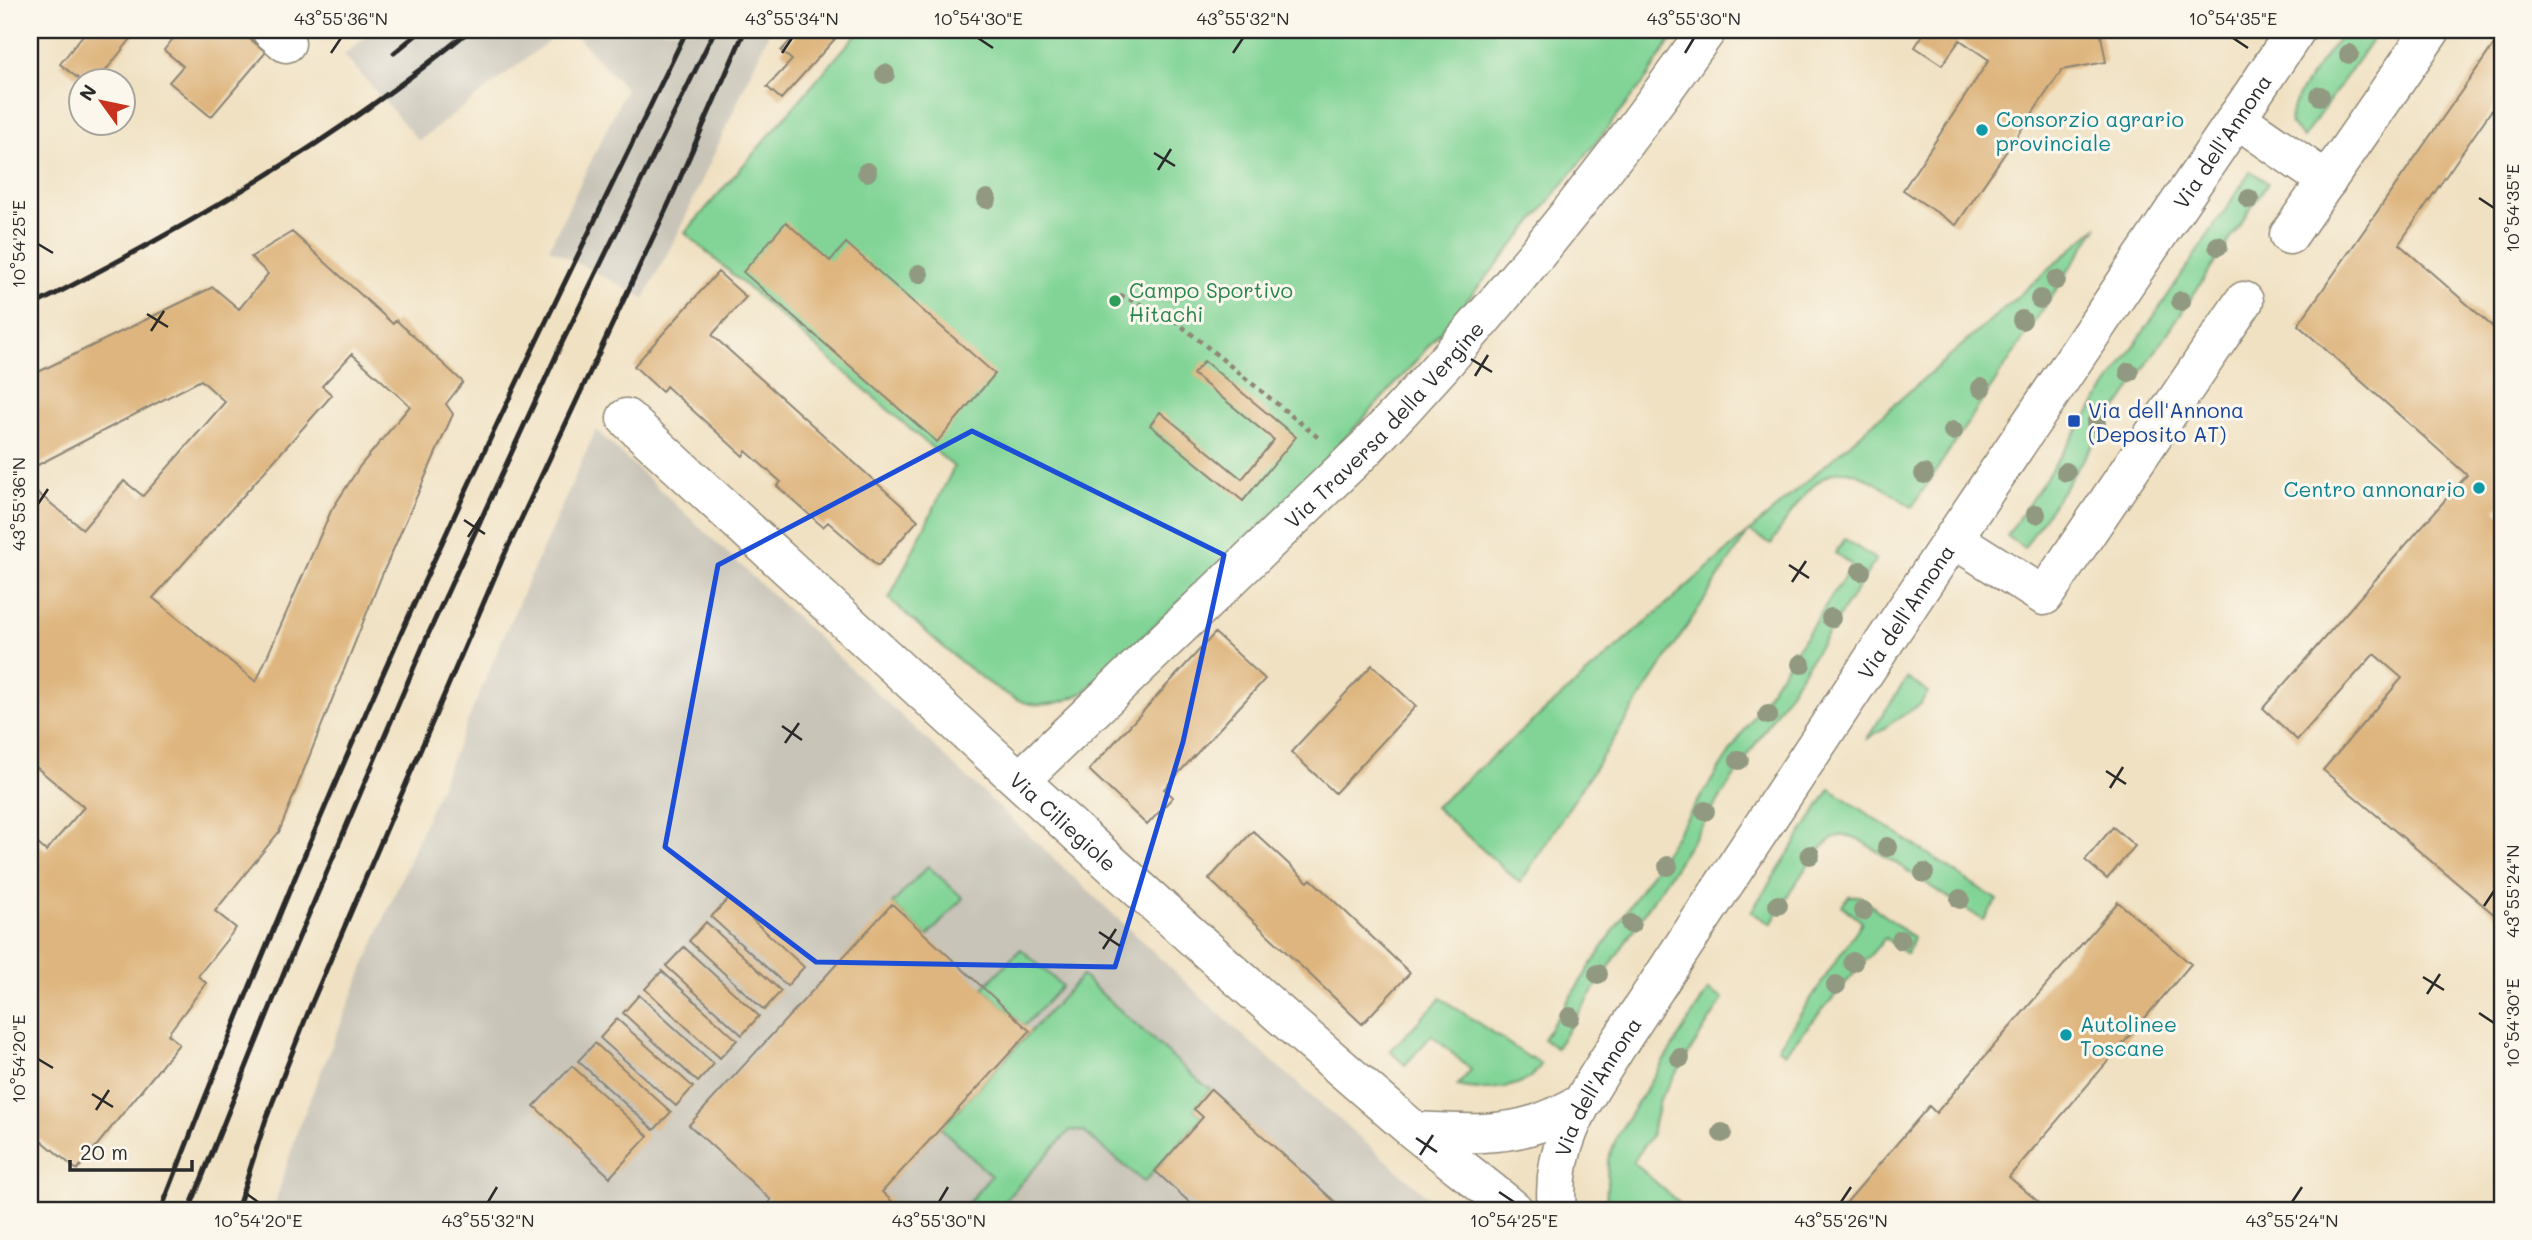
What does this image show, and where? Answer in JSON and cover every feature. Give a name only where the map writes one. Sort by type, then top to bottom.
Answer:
[{"type":"street","name":"Via Traversa della Vergine","points":[[1020,780],[1365,449],[1476,328],[1542,250],[1658,99],[1707,30]]},
{"type":"street","name":"Via dell'Annona","points":[[1557,1210],[1556,1175],[1559,1156],[1581,1104],[1692,930],[2297,30]]},
{"type":"street","points":[[2289,235],[2431,30]]},
{"type":"street","points":[[2236,118],[2327,181]]},
{"type":"street","points":[[1954,539],[2044,596],[2244,301]]},
{"type":"street","name":"Via Ciliegiole","points":[[625,418],[1020,780],[1330,1058],[1415,1131],[1514,1210]]},
{"type":"street","points":[[1415,1131],[1479,1134],[1501,1132],[1538,1124],[1581,1104]]},
{"type":"path","points":[[1120,295],[1173,319],[1324,442],[1365,449]]},
{"type":"highlighted area","points":[[972,431],[1224,555],[1183,742],[1115,967],[816,962],[665,847],[718,565]]},
{"type":"shaded area","points":[[373,30],[563,30],[419,141],[344,55]]},
{"type":"shaded area","points":[[571,30],[770,30],[680,229],[644,298],[549,248],[626,89]]},
{"type":"shaded area","points":[[596,430],[1241,1034],[1443,1210],[273,1210],[299,1126],[366,962],[505,633]]},
{"type":"green space","name":"Campo Sportivo Hitachi","points":[[860,30],[1677,30],[1647,78],[1527,229],[1409,369],[1290,498],[1083,693],[1058,703],[1038,705],[1016,699],[978,675],[889,599],[954,467],[685,233]]},
{"type":"green space","points":[[2345,30],[2379,30],[2303,138],[2291,124],[2295,103]]},
{"type":"green space","points":[[2251,171],[2268,183],[2024,548],[2007,536]]},
{"type":"green space","points":[[2098,226],[1912,507],[1867,478],[1851,472],[1838,472],[1826,476],[1804,496],[1771,544],[1750,531]]},
{"type":"green space","points":[[1748,533],[1520,883],[1435,807]]},
{"type":"green space","points":[[1845,539],[1876,560],[1556,1048],[1543,1039],[1852,565],[1835,553]]},
{"type":"green space","points":[[1907,678],[1928,692],[1920,704],[1866,740]]},
{"type":"green space","points":[[1830,789],[1997,900],[1983,920],[1858,839],[1845,836],[1838,836],[1824,845],[1799,878],[1771,924],[1751,912]]},
{"type":"green space","points":[[928,866],[963,898],[927,937],[892,904]]},
{"type":"green space","points":[[1849,896],[1859,896],[1913,937],[1907,954],[1885,938],[1785,1053],[1778,1048],[1862,922],[1842,906]]},
{"type":"green space","points":[[1021,949],[1062,986],[1024,1026],[983,988]]},
{"type":"green space","points":[[1082,976],[1211,1089],[1194,1109],[1203,1117],[1144,1182],[1084,1132],[1070,1130],[996,1210],[962,1210],[991,1176],[941,1128]]},
{"type":"green space","points":[[1708,990],[1723,999],[1660,1099],[1651,1136],[1633,1162],[1687,1210],[1606,1210],[1608,1160],[1618,1134]]},
{"type":"green space","points":[[1441,998],[1541,1064],[1535,1073],[1526,1080],[1504,1087],[1479,1089],[1457,1086],[1471,1070],[1432,1035],[1405,1065],[1390,1051]]},
{"type":"building","points":[[87,30],[138,30],[109,66],[66,66],[66,69],[60,64]]},
{"type":"building","points":[[158,30],[239,30],[266,52],[211,117],[169,82],[183,66],[164,50],[172,40]]},
{"type":"building","points":[[800,30],[843,30],[781,99],[767,87],[792,60],[781,51]]},
{"type":"building","name":"Consorzio agrario provinciale","points":[[1926,30],[2100,30],[2106,62],[2062,70],[1956,225],[1903,190],[1989,60],[1960,40],[1942,65],[1915,47]]},
{"type":"building","name":"Centro annonario","points":[[2502,33],[2502,95],[2399,244],[2502,335],[2502,502],[2496,510],[2502,515],[2502,921],[2323,770],[2402,678],[2374,654],[2297,740],[2263,708],[2467,475],[2298,325]]},
{"type":"building","points":[[786,222],[830,261],[846,243],[995,374],[937,442],[743,272]]},
{"type":"building","points":[[292,232],[393,324],[396,320],[463,382],[446,404],[453,414],[382,575],[279,832],[215,911],[236,928],[198,976],[206,983],[168,1034],[179,1044],[77,1170],[30,1131],[30,837],[46,851],[84,807],[30,762],[30,487],[83,529],[124,481],[143,496],[225,402],[201,380],[30,469],[30,376],[213,287],[239,309],[268,274],[251,257]],"holes":[[[352,354],[410,406],[360,466],[331,511],[256,682],[153,598],[332,395],[322,386]]]},
{"type":"building","points":[[718,272],[746,297],[712,335],[918,520],[878,566],[828,522],[823,527],[777,486],[781,482],[746,451],[743,456],[666,386],[662,392],[634,366]]},
{"type":"building","points":[[1204,361],[1296,437],[1243,501],[1150,425],[1160,412],[1242,479],[1274,440],[1193,374]]},
{"type":"building","points":[[1215,633],[1265,679],[1164,789],[1173,797],[1147,825],[1089,770]]},
{"type":"building","points":[[1372,665],[1416,706],[1335,793],[1291,752]]},
{"type":"building","points":[[2113,827],[2135,846],[2107,879],[2085,860]]},
{"type":"building","points":[[1253,831],[1308,882],[1311,879],[1410,973],[1362,1024],[1209,879]]},
{"type":"building","points":[[729,898],[804,967],[787,986],[711,917]]},
{"type":"building","name":"Autolinee Toscane","points":[[2118,902],[2191,964],[2009,1177],[2048,1210],[1840,1210],[1929,1106],[1936,1113]]},
{"type":"building","points":[[892,904],[1030,1031],[882,1192],[901,1210],[762,1210],[771,1200],[689,1125]]},
{"type":"building","points":[[706,922],[781,991],[764,1010],[689,941]]},
{"type":"building","points":[[684,947],[759,1016],[742,1035],[666,966]]},
{"type":"building","points":[[662,971],[737,1040],[720,1058],[645,989]]},
{"type":"building","points":[[639,995],[714,1064],[698,1082],[623,1013]]},
{"type":"building","points":[[617,1019],[693,1087],[676,1106],[600,1038]]},
{"type":"building","points":[[595,1043],[671,1112],[654,1130],[578,1061]]},
{"type":"building","points":[[572,1066],[648,1136],[610,1177],[534,1106]]},
{"type":"building","points":[[1211,1089],[1344,1210],[1198,1210],[1155,1171],[1203,1117],[1194,1109]]},
{"type":"railway","points":[[394,53],[422,30]]},
{"type":"railway","points":[[30,307],[145,246],[258,181],[366,109],[470,30]]},
{"type":"railway","points":[[161,1210],[267,945],[379,683],[513,390],[687,30]]},
{"type":"railway","points":[[189,1210],[288,963],[426,639],[561,345],[715,30]]},
{"type":"railway","points":[[237,1210],[266,1119],[311,1005],[502,560],[670,201],[745,30]]},
{"type":"place","name":"Consorzio agrario provinciale","points":[[1982,130]]},
{"type":"place","name":"Campo Sportivo Hitachi","points":[[1115,301]]},
{"type":"place","name":"Via dell'Annona (Deposito AT)","points":[[2074,421]]},
{"type":"place","name":"Centro annonario","points":[[2479,488]]},
{"type":"place","name":"Autolinee Toscane","points":[[2066,1035]]}]
